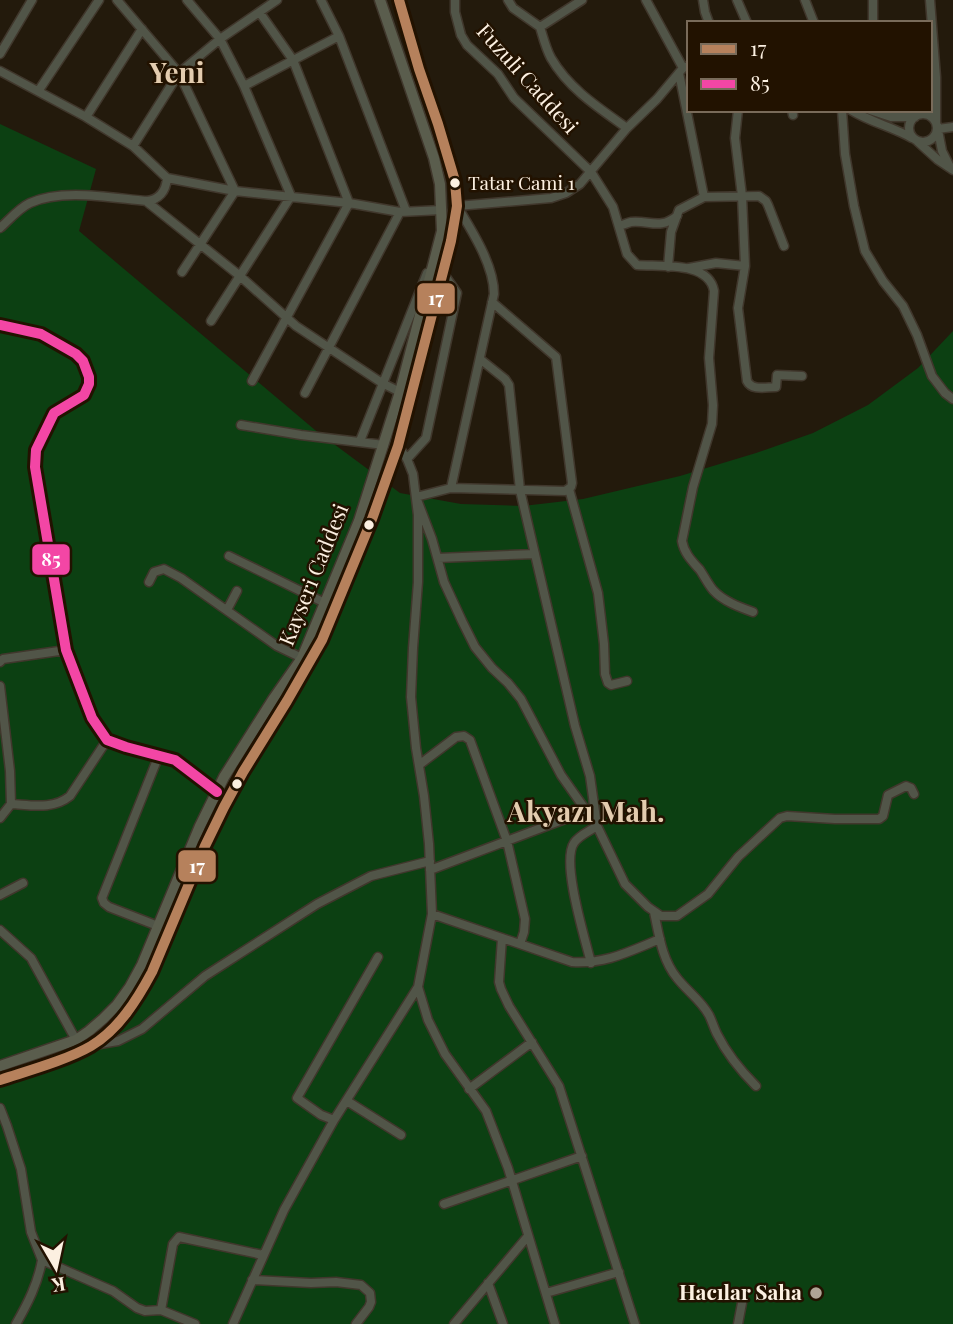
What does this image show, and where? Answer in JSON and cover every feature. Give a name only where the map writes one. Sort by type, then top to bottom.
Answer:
[{"type":"main road","name":"Kayseri Caddesi","points":[[0,1066],[76,1040],[103,1019],[130,987],[217,792],[274,698],[302,658],[359,521],[400,392],[442,231],[440,184],[434,158],[380,0]]},
{"type":"main road","name":"Kayseri Caddesi","points":[[0,1080],[91,1046],[119,1022],[142,991],[224,807],[322,640],[372,519],[398,446],[443,273],[457,206],[455,181],[399,0]]},
{"type":"street","points":[[0,54],[32,0]]},
{"type":"street","points":[[39,90],[99,0]]},
{"type":"street","points":[[117,0],[179,73],[234,191]]},
{"type":"street","points":[[187,0],[220,39],[244,86],[291,196]]},
{"type":"street","points":[[133,146],[179,73],[220,39],[276,0]]},
{"type":"street","points":[[305,393],[403,211],[339,36],[321,0]]},
{"type":"street","name":"Fuzuli Caddesi","points":[[455,0],[461,35],[467,45],[498,74],[514,97],[591,172],[613,207],[631,260],[637,265],[668,267]]},
{"type":"street","points":[[508,0],[513,8],[540,27],[550,56],[567,81],[627,128]]},
{"type":"street","points":[[540,27],[582,0]]},
{"type":"street","points":[[646,0],[683,69],[687,93]]},
{"type":"street","points":[[703,0],[708,21]]},
{"type":"street","points":[[737,0],[746,21]]},
{"type":"street","points":[[805,0],[813,21]]},
{"type":"street","points":[[873,0],[873,21]]},
{"type":"street","points":[[930,0],[932,21]]},
{"type":"street","points":[[260,13],[293,60],[349,203]]},
{"type":"street","points":[[932,26],[937,127],[942,151],[952,170]]},
{"type":"street","points":[[86,117],[142,29]]},
{"type":"street","points":[[244,86],[339,36]]},
{"type":"street","points":[[451,488],[494,285],[480,244],[457,206],[551,198],[566,194],[580,184],[627,128],[683,69]]},
{"type":"street","points":[[0,71],[39,90],[133,146],[167,178],[234,191],[403,211],[442,210]]},
{"type":"street","points":[[932,90],[936,77]]},
{"type":"street","points":[[690,112],[704,197]]},
{"type":"street","points":[[738,112],[735,138],[742,196],[745,266],[738,307],[748,383],[753,387],[776,387],[777,375],[802,376]]},
{"type":"street","points":[[842,112],[845,154],[865,251],[883,281],[903,306],[932,376],[953,399]]},
{"type":"street","points":[[855,112],[921,143],[934,138],[937,127],[929,115],[891,117],[877,112]]},
{"type":"street","points":[[919,114],[909,125],[911,135],[952,170]]},
{"type":"street","points":[[937,127],[953,127]]},
{"type":"street","points":[[0,228],[29,204],[45,199],[77,195],[153,200],[159,197],[167,185],[167,178]]},
{"type":"street","points":[[182,272],[234,191]]},
{"type":"street","points":[[211,321],[291,196]]},
{"type":"street","points":[[745,266],[716,263],[688,268],[668,267],[671,232],[679,210],[704,197],[759,197],[766,201],[784,246]]},
{"type":"street","points":[[146,201],[240,276],[296,326],[400,392]]},
{"type":"street","points":[[252,381],[349,203]]},
{"type":"street","points":[[619,226],[632,222],[665,223],[677,216]]},
{"type":"street","points":[[360,441],[437,251]]},
{"type":"street","points":[[688,268],[709,278],[713,287],[709,358],[713,405],[712,424],[693,487],[683,547],[713,590],[730,603],[753,612]]},
{"type":"street","points":[[407,459],[426,438],[457,293],[443,273]]},
{"type":"street","points":[[492,302],[556,357],[572,483],[569,489],[598,593],[606,678],[611,685],[626,681]]},
{"type":"street","points":[[0,325],[41,334],[76,354],[83,361],[89,377],[84,395],[54,413],[36,450],[35,467],[66,650],[92,718],[107,740],[175,760],[217,792]]},
{"type":"street","points":[[480,359],[509,385],[520,490],[575,726],[590,776],[597,826]]},
{"type":"street","points":[[241,425],[384,445]]},
{"type":"street","points":[[233,1324],[284,1210],[334,1120],[418,987],[432,914],[424,796],[411,698],[418,582],[418,515],[413,474],[398,446]]},
{"type":"street","points":[[416,497],[451,488],[569,489]]},
{"type":"street","points":[[416,497],[444,582],[475,647],[521,699],[561,775],[597,826],[625,884],[654,912],[669,917],[677,916],[708,894],[738,857],[780,818],[879,819],[883,816],[888,795],[908,786],[914,793]]},
{"type":"street","points":[[438,558],[535,554]]},
{"type":"street","points":[[229,556],[325,603]]},
{"type":"street","points":[[149,582],[154,572],[164,569],[181,578],[277,646],[302,658]]},
{"type":"street","points":[[227,610],[237,591]]},
{"type":"street","points":[[0,662],[3,659],[66,650]]},
{"type":"street","points":[[0,686],[11,804],[0,818]]},
{"type":"street","points":[[419,765],[456,737],[464,736],[470,740],[507,841],[525,919],[520,944]]},
{"type":"street","points":[[11,804],[49,806],[64,801],[107,740]]},
{"type":"street","points":[[158,926],[109,907],[102,898],[159,755]]},
{"type":"street","points":[[91,1046],[118,1041],[142,1029],[205,976],[317,904],[371,876],[430,865],[507,841],[586,811]]},
{"type":"street","points":[[591,963],[571,879],[570,850],[578,838],[597,826]]},
{"type":"street","points":[[0,895],[23,883]]},
{"type":"street","points":[[654,912],[666,959],[676,977],[701,1003],[717,1035],[741,1070],[756,1086]]},
{"type":"street","points":[[432,914],[572,961],[591,963],[613,958],[660,939]]},
{"type":"street","points":[[0,930],[31,958],[76,1040]]},
{"type":"street","points":[[502,938],[499,982],[501,989],[559,1086],[635,1324]]},
{"type":"street","points":[[334,1120],[321,1115],[297,1098],[378,957]]},
{"type":"street","points":[[418,987],[428,1020],[444,1054],[486,1111],[512,1181],[555,1324]]},
{"type":"street","points":[[469,1089],[532,1042]]},
{"type":"street","points":[[347,1101],[401,1135]]},
{"type":"street","points":[[0,1108],[21,1169],[31,1232],[42,1260],[35,1286],[16,1324]]},
{"type":"street","points":[[444,1204],[582,1156]]},
{"type":"street","points":[[454,1324],[528,1236]]},
{"type":"street","points":[[161,1310],[173,1244],[180,1237],[263,1255]]},
{"type":"street","points":[[42,1260],[113,1291],[137,1308],[145,1311],[161,1310],[195,1324]]},
{"type":"street","points":[[546,1293],[619,1272]]},
{"type":"street","points":[[252,1280],[361,1285],[370,1293],[371,1302],[356,1324]]},
{"type":"street","points":[[488,1283],[503,1324]]},
{"type":"street","points":[[738,1324],[742,1303]]},
{"type":"green space","points":[[0,124],[96,169],[79,231],[315,430],[400,493],[461,504],[523,506],[583,499],[680,476],[813,433],[868,405],[918,368],[953,331],[953,1324],[0,1324]]},
{"type":"transit line","name":"17","points":[[0,1080],[59,1061],[91,1046],[119,1022],[133,1003],[152,972],[224,807],[322,640],[372,519],[398,446],[451,241],[457,206],[455,181],[399,0]]},
{"type":"transit line","name":"85","points":[[0,325],[41,334],[76,354],[83,361],[89,377],[84,395],[54,413],[36,450],[35,467],[66,650],[92,718],[107,740],[175,760],[217,792]]},
{"type":"place","name":"Tatar Cami 1","points":[[455,183]]},
{"type":"place","name":"Hacılar Saha","points":[[816,1293]]},
{"type":"district","name":"Yeni","points":[[177,73]]},
{"type":"district","name":"Akyazı Mah.","points":[[586,812]]}]
